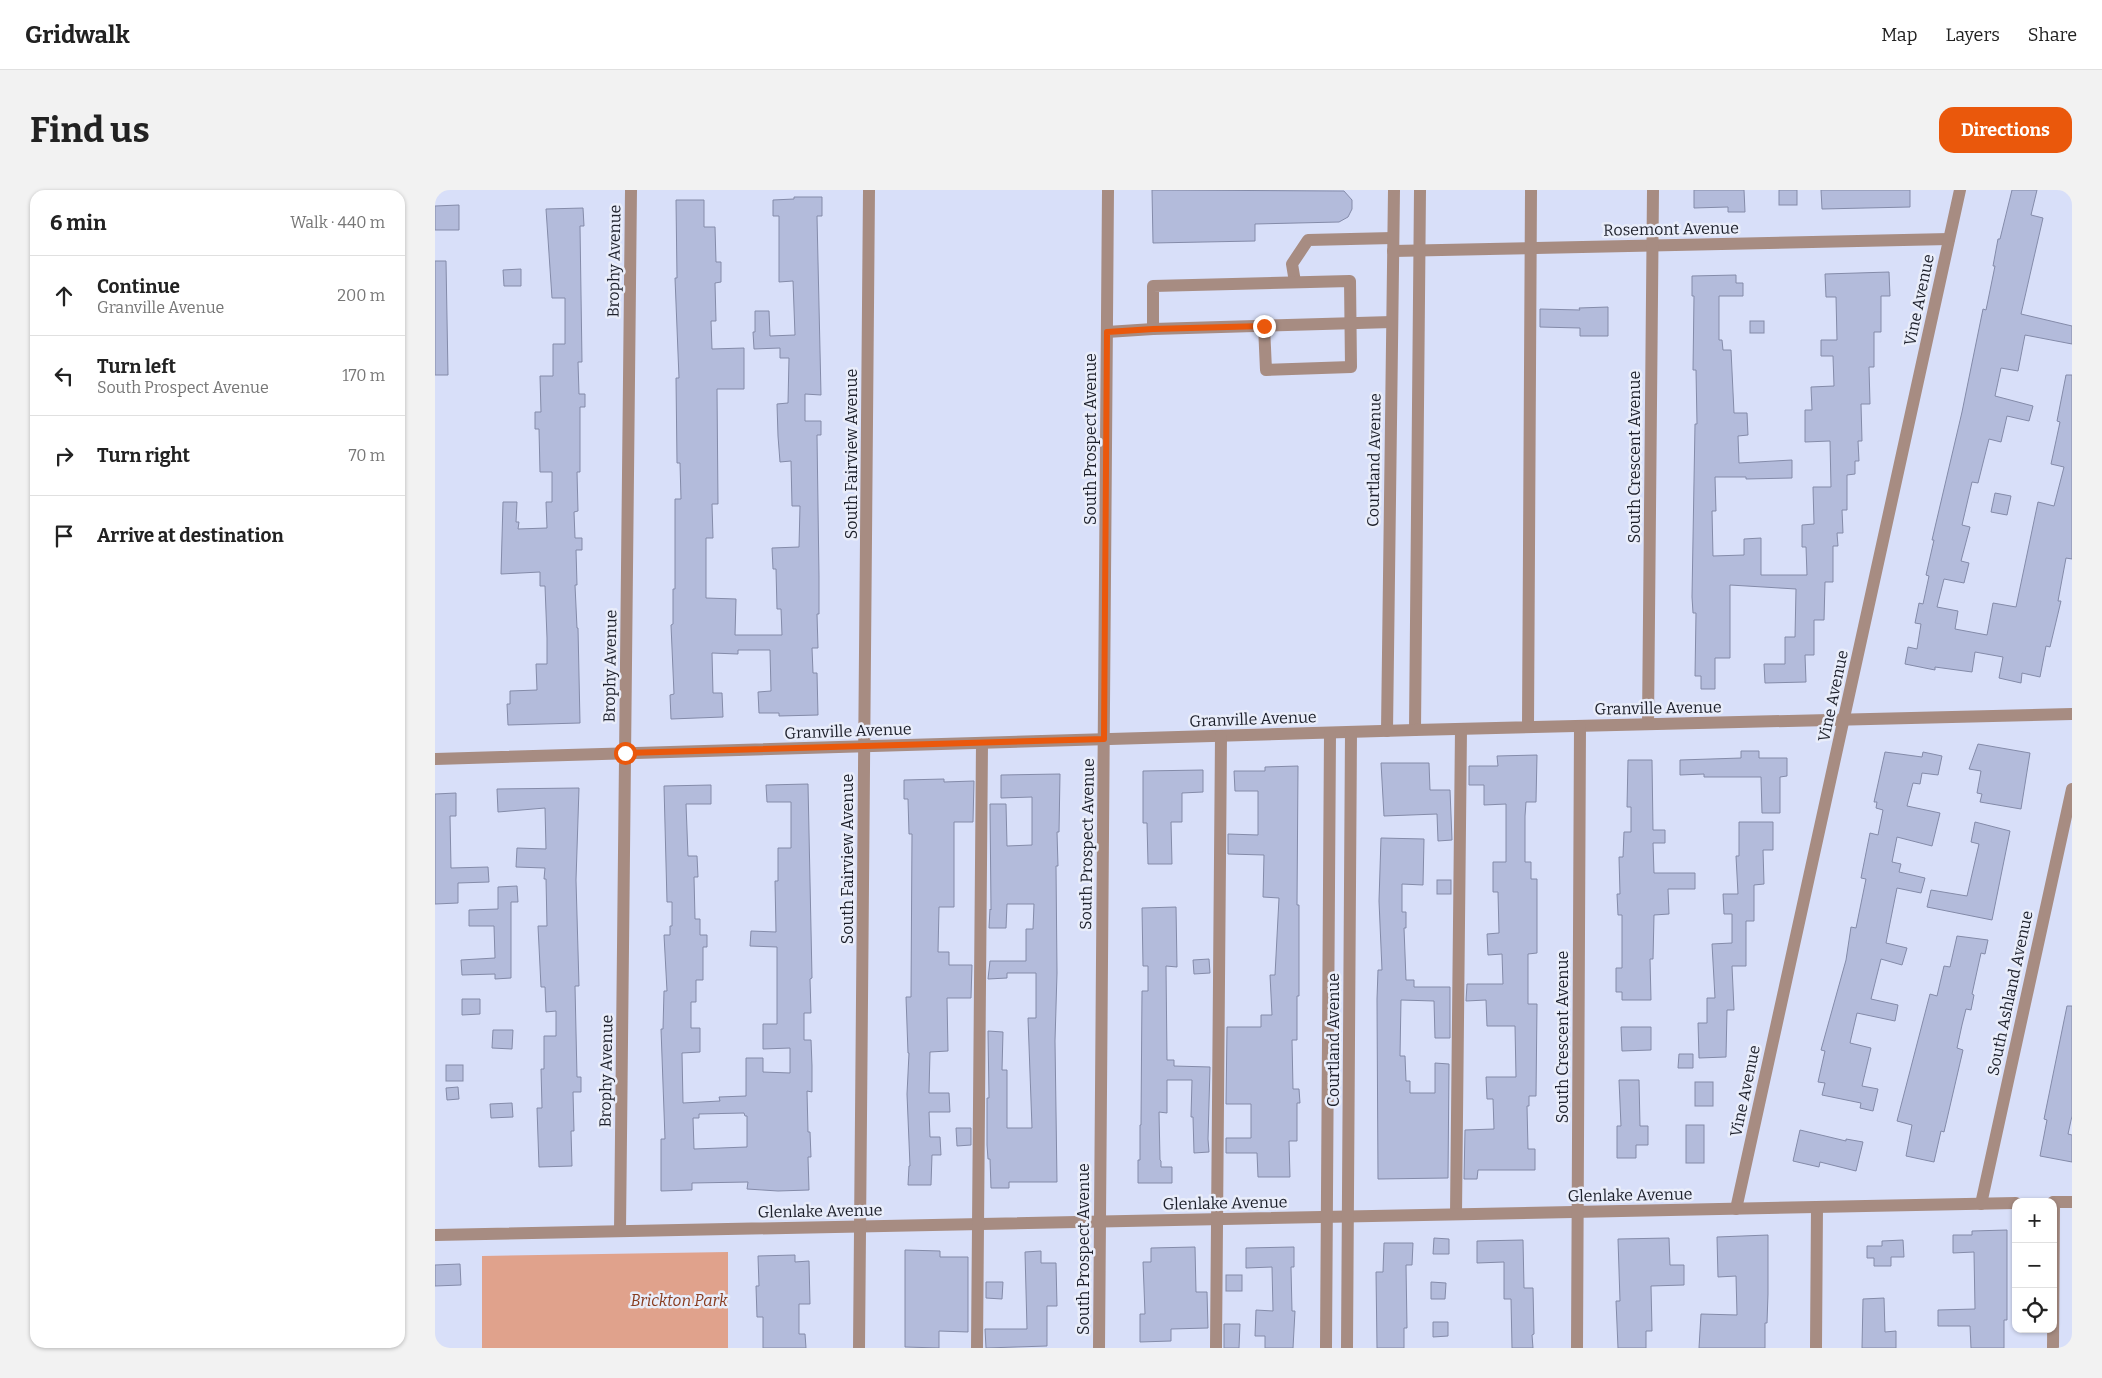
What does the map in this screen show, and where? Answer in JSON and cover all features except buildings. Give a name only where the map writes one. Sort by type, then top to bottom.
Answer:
[{"type":"street","name":"Brophy Avenue","points":[[621,1231],[631,190]]},
{"type":"street","name":"South Fairview Avenue","points":[[859,1348],[869,190]]},
{"type":"street","name":"South Prospect Avenue","points":[[1099,1348],[1109,190]]},
{"type":"street","name":"Courtland Avenue","points":[[1387,731],[1394,190]]},
{"type":"street","points":[[1415,730],[1420,190]]},
{"type":"street","points":[[1528,727],[1531,190]]},
{"type":"street","name":"South Crescent Avenue","points":[[1648,724],[1653,190]]},
{"type":"street","name":"Vine Avenue","points":[[1736,1208],[1961,190]]},
{"type":"street","points":[[1295,282],[1292,264],[1308,240],[1393,238]]},
{"type":"street","name":"Rosemont Avenue","points":[[1393,252],[1949,239]]},
{"type":"street","points":[[1153,329],[1153,286],[1350,281],[1351,367],[1266,370],[1264,326]]},
{"type":"street","points":[[1107,332],[1392,322]]},
{"type":"street","name":"Granville Avenue","points":[[435,759],[1415,730],[2072,714]]},
{"type":"street","name":"South Crescent Avenue","points":[[1577,1348],[1580,726]]},
{"type":"street","points":[[1456,1214],[1461,729]]},
{"type":"street","name":"Courtland Avenue","points":[[1347,1348],[1351,732]]},
{"type":"street","name":"Courtland Avenue","points":[[1326,1348],[1330,733]]},
{"type":"street","points":[[1216,1348],[1221,736]]},
{"type":"street","points":[[977,1348],[981,743]]},
{"type":"street","name":"South Ashland Avenue","points":[[1981,1204],[2072,789]]},
{"type":"street","points":[[2057,1202],[2072,1202]]},
{"type":"street","name":"Glenlake Avenue","points":[[435,1235],[2012,1203]]},
{"type":"street","points":[[1816,1348],[1817,1207]]},
{"type":"street","points":[[2053,1348],[2054,1243]]},
{"type":"green space","name":"Brickton Park","points":[[728,1252],[728,1348],[482,1348],[482,1256]]},
{"type":"route","points":[[625,753],[1104,739],[1107,332],[1264,326]]}]
